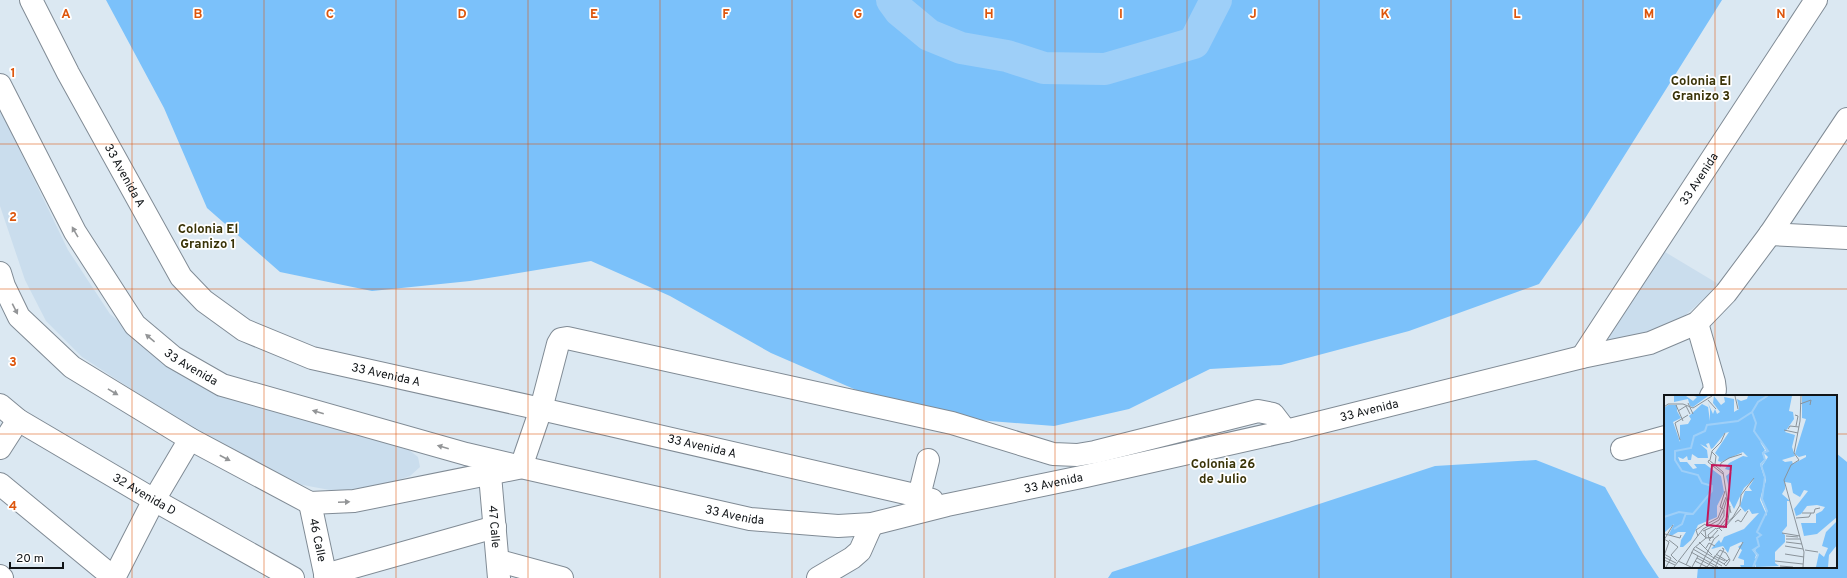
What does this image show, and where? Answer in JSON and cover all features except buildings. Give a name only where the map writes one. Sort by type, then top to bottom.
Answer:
[{"type":"street","name":"33 Avenida A","points":[[31,0],[68,73],[181,277],[204,301],[244,330],[312,358],[541,408],[726,453],[919,496],[947,505]]},
{"type":"street","name":"33 Avenida","points":[[1582,357],[1816,0]]},
{"type":"street","name":"33 Avenida","points":[[0,85],[75,232],[134,325],[173,357],[222,385],[466,454],[521,468],[750,519],[838,526],[872,524],[947,505],[1286,430],[1582,357],[1650,343],[1697,323],[1726,293],[1844,131]]},
{"type":"street","points":[[1770,234],[1847,238]]},
{"type":"street","points":[[1,282],[20,317],[72,367],[190,439],[310,503]]},
{"type":"street","points":[[1697,323],[1714,382],[1714,390],[1712,395]]},
{"type":"street","points":[[521,468],[541,408],[558,344],[561,339],[567,338],[952,423],[1053,454],[1077,455],[1095,452],[1258,411],[1274,414],[1286,430]]},
{"type":"street","name":"32 Avenida D","points":[[0,405],[18,420],[154,500],[293,578]]},
{"type":"street","points":[[0,448],[18,420]]},
{"type":"street","points":[[1622,449],[1664,437]]},
{"type":"street","points":[[0,484],[114,578],[154,500],[190,439]]},
{"type":"street","points":[[462,478],[466,454]]},
{"type":"street","points":[[919,496],[928,460]]},
{"type":"street","name":"33 Avenida","points":[[310,503],[354,501],[462,478],[490,475],[521,468]]},
{"type":"street","name":"47 Calle","points":[[490,475],[499,570]]},
{"type":"street","name":"46 Calle","points":[[310,503],[326,576]]},
{"type":"street","points":[[818,578],[852,558],[860,551],[872,524]]},
{"type":"street","points":[[326,576],[495,527]]},
{"type":"street","points":[[499,570],[562,578]]},
{"type":"shaded area","points":[[106,0],[1722,0],[1584,220],[1539,284],[1409,331],[1281,365],[1210,369],[1129,409],[1054,426],[914,415],[771,353],[670,296],[591,261],[470,281],[372,291],[280,272],[207,208],[164,108]]},
{"type":"shaded area","points":[[0,109],[68,250],[110,314],[157,354],[365,437],[409,450],[418,457],[420,467],[410,476],[379,486],[335,491],[287,482],[250,466],[82,357],[46,321],[25,280],[0,206]]},
{"type":"shaded area","points":[[1660,249],[1720,285],[1682,318],[1648,332],[1593,351]]},
{"type":"shaded area","points":[[1837,454],[1847,462],[1847,578],[1697,578],[1698,568],[1837,568]]},
{"type":"shaded area","points":[[1536,460],[1605,487],[1643,554],[1659,578],[1108,578],[1112,572],[1435,466]]},
{"type":"waterway","points":[[892,0],[900,11],[929,35],[961,48],[1007,56],[1044,68],[1105,69],[1194,43],[1216,0]]},
{"type":"district","name":"Colonia El Granizo 3","points":[[1701,88]]},
{"type":"district","name":"Colonia El Granizo 1","points":[[208,236]]},
{"type":"district","name":"Colonia 26 de Julio","points":[[1223,470]]}]
